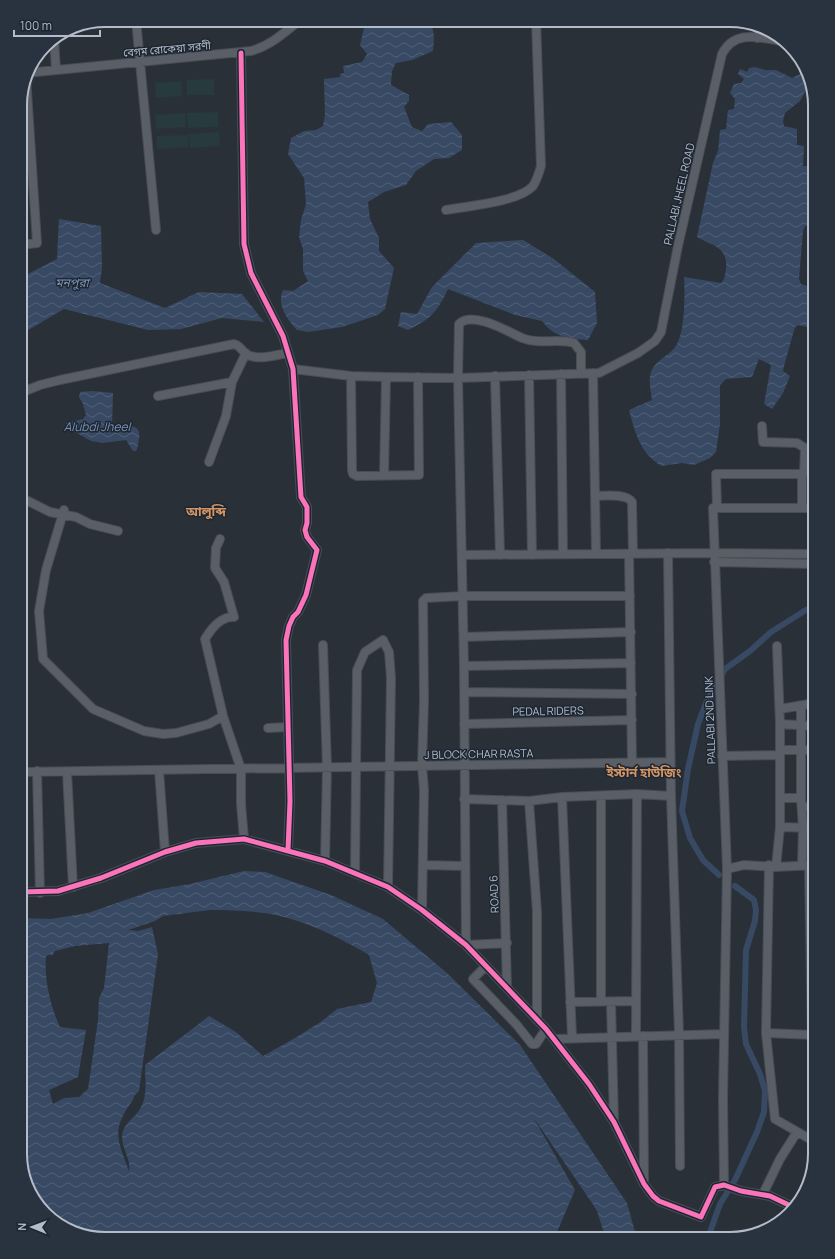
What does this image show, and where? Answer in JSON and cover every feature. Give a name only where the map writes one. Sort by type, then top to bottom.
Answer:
[{"type":"street","points":[[137,27],[156,230]]},
{"type":"street","name":"বেগম রোকেয়া সরণী","points":[[34,72],[241,53],[262,48],[290,27]]},
{"type":"street","points":[[446,210],[513,197],[532,187],[538,177],[541,166],[536,27]]},
{"type":"street","points":[[757,38],[759,32]]},
{"type":"street","name":"PALLABI JHEEL ROAD","points":[[596,373],[638,353],[655,342],[660,336],[678,246],[722,54],[730,42],[744,37],[773,40]]},
{"type":"street","points":[[54,46],[56,70]]},
{"type":"street","points":[[241,53],[245,250],[251,273],[283,336],[293,369],[301,497],[306,507],[307,516],[305,530],[307,537],[317,550],[306,595],[298,612],[293,617],[289,626],[286,640],[290,801],[288,850]]},
{"type":"street","points":[[27,98],[37,243],[27,244]]},
{"type":"street","points":[[466,945],[464,637],[458,328],[462,321],[468,320],[488,322],[529,340],[574,343],[581,352],[581,374]]},
{"type":"street","points":[[27,390],[40,384],[234,344],[240,345],[246,354],[263,357],[288,352]]},
{"type":"street","points":[[209,462],[226,416],[232,382],[246,354]]},
{"type":"street","points":[[293,369],[351,376],[458,378],[596,373],[596,554]]},
{"type":"street","points":[[560,374],[563,554]]},
{"type":"street","points":[[529,375],[532,555]]},
{"type":"street","points":[[351,376],[352,470],[353,474],[357,476],[416,476],[420,472],[418,377]]},
{"type":"street","points":[[495,376],[500,555]]},
{"type":"street","points":[[384,476],[386,377]]},
{"type":"street","points":[[158,396],[232,382]]},
{"type":"street","points":[[762,426],[763,442],[797,443],[805,448],[802,508]]},
{"type":"street","points":[[808,473],[716,474],[717,508],[808,508]]},
{"type":"street","points":[[595,496],[625,497],[630,499],[632,502],[630,596],[632,763]]},
{"type":"street","points":[[27,500],[50,512],[63,512],[118,531]]},
{"type":"street","name":"PALLABI 2ND LINK","points":[[717,508],[713,508],[713,553],[719,653],[722,756],[728,868],[724,1034],[724,1185]]},
{"type":"street","points":[[63,512],[46,570],[39,611],[44,659],[93,709],[144,731],[176,733],[209,724],[223,716]]},
{"type":"street","points":[[220,539],[216,548],[216,568],[224,582],[234,617],[227,617],[219,622],[205,639],[223,716],[241,769],[241,804],[244,839]]},
{"type":"street","points":[[462,555],[668,553],[808,554]]},
{"type":"street","points":[[668,553],[670,762],[680,1034],[680,1166]]},
{"type":"street","points":[[714,562],[808,564]]},
{"type":"street","points":[[422,910],[424,790],[422,766],[424,700],[423,601],[426,598],[463,596],[630,596]]},
{"type":"street","points":[[464,637],[631,632]]},
{"type":"street","points":[[355,873],[357,670],[365,652],[383,640],[389,652],[390,664],[388,887]]},
{"type":"street","points":[[323,645],[327,768],[325,861]]},
{"type":"street","points":[[777,646],[780,708],[780,827],[773,866],[766,1033],[775,1119],[808,1138]]},
{"type":"street","points":[[464,666],[631,663]]},
{"type":"street","points":[[464,692],[632,694]]},
{"type":"street","points":[[780,708],[808,706]]},
{"type":"street","points":[[801,707],[801,798],[803,828],[808,859]]},
{"type":"street","name":"PEDAL RIDERS","points":[[464,724],[632,720]]},
{"type":"street","points":[[780,724],[808,726]]},
{"type":"street","points":[[268,728],[288,727]]},
{"type":"street","points":[[722,756],[808,750]]},
{"type":"street","name":"J BLOCK CHAR RASTA","points":[[27,772],[670,762]]},
{"type":"street","points":[[159,770],[165,852]]},
{"type":"street","points":[[37,771],[40,893]]},
{"type":"street","points":[[67,772],[73,887]]},
{"type":"street","points":[[464,799],[529,801],[562,797],[601,797],[637,794],[671,796]]},
{"type":"street","points":[[637,794],[636,1001],[640,1035],[644,1184]]},
{"type":"street","points":[[562,797],[572,1037]]},
{"type":"street","points":[[601,797],[601,1002]]},
{"type":"street","points":[[780,798],[801,798]]},
{"type":"street","name":"ROAD 6","points":[[502,800],[507,988]]},
{"type":"street","points":[[529,801],[537,912],[538,1020]]},
{"type":"street","points":[[802,807],[808,807]]},
{"type":"street","points":[[780,827],[808,828]]},
{"type":"street","points":[[27,892],[40,893],[58,891],[73,887],[165,852],[196,843],[244,839],[325,861],[355,873],[388,887],[422,910],[466,945],[538,1020],[554,1038],[589,1084],[614,1122],[644,1184],[659,1201],[701,1217],[715,1187],[724,1185],[741,1191],[763,1194],[788,1205]]},
{"type":"street","points":[[423,865],[465,866]]},
{"type":"street","points":[[728,868],[744,865],[808,865]]},
{"type":"street","points":[[466,945],[507,943]]},
{"type":"street","points":[[486,966],[473,979],[516,1024],[532,1044],[536,1044],[546,1029]]},
{"type":"street","points":[[570,1002],[611,1003],[636,1001]]},
{"type":"street","points":[[611,1003],[614,1122]]},
{"type":"street","points":[[766,1033],[808,1035]]},
{"type":"street","points":[[554,1038],[724,1034]]},
{"type":"street","points":[[763,1194],[780,1159],[797,1132]]},
{"type":"green space","points":[[214,79],[214,95],[187,95],[187,80]]},
{"type":"green space","points":[[181,81],[182,96],[156,98],[155,83]]},
{"type":"green space","points":[[218,112],[218,127],[188,128],[187,113]]},
{"type":"green space","points":[[185,113],[186,127],[156,129],[155,115]]},
{"type":"green space","points":[[219,132],[220,146],[190,148],[189,134]]},
{"type":"green space","points":[[188,135],[188,147],[157,149],[157,136]]},
{"type":"water","points":[[364,27],[432,27],[434,37],[433,51],[412,60],[396,63],[392,71],[391,85],[409,95],[409,101],[404,107],[412,127],[422,131],[428,124],[451,122],[462,135],[462,150],[449,158],[434,159],[416,171],[406,185],[384,192],[368,202],[370,219],[379,238],[379,251],[394,268],[385,309],[378,315],[342,327],[308,332],[297,330],[284,312],[281,301],[283,290],[293,291],[308,281],[303,271],[303,249],[299,237],[301,220],[306,204],[304,178],[288,154],[291,138],[304,131],[316,130],[323,126],[325,115],[324,79],[340,77],[340,74],[344,73],[343,66],[362,62],[367,54],[360,45]]},
{"type":"water","points":[[755,67],[766,70],[776,70],[792,78],[802,74],[805,85],[806,91],[800,101],[785,113],[783,121],[784,126],[797,129],[797,145],[804,146],[803,166],[808,166],[808,226],[805,226],[803,231],[799,279],[801,284],[808,286],[808,327],[799,325],[795,327],[783,371],[790,376],[783,393],[772,409],[764,404],[771,365],[759,359],[752,377],[726,379],[720,385],[720,424],[716,452],[710,458],[694,465],[681,463],[662,466],[643,449],[636,434],[629,410],[652,400],[650,376],[654,366],[674,348],[680,338],[684,312],[684,277],[721,283],[724,278],[726,261],[722,251],[697,237],[713,163],[718,151],[720,130],[726,129],[728,110],[734,109],[735,99],[730,93],[734,84],[741,83],[744,79],[738,74],[740,69],[747,72],[749,68]]},
{"type":"water","name":"মনপুরা","points":[[59,219],[101,226],[102,267],[100,283],[165,308],[199,292],[242,294],[264,322],[222,318],[181,329],[148,330],[64,309],[27,331],[27,274],[57,259]]},
{"type":"water","points":[[523,240],[554,259],[595,292],[597,323],[588,340],[562,336],[551,331],[542,321],[515,315],[448,289],[437,309],[428,318],[408,330],[398,326],[401,312],[417,314],[432,287],[476,243]]},
{"type":"water","name":"Alubdi Jheel","points":[[93,391],[113,393],[112,425],[131,426],[138,430],[139,439],[136,451],[133,451],[126,440],[103,443],[91,441],[66,427],[66,423],[83,419],[86,415],[79,397],[80,392]]},
{"type":"water","points":[[244,871],[265,872],[331,895],[383,919],[447,973],[520,1045],[627,1203],[635,1232],[604,1232],[597,1211],[533,1117],[575,1190],[557,1232],[100,1232],[80,1228],[62,1219],[52,1211],[52,1207],[48,1207],[37,1193],[28,1164],[27,918],[51,919],[88,913],[154,890],[190,884]],"holes":[[[210,910],[257,912],[284,917],[317,928],[369,955],[377,983],[371,1002],[337,1009],[322,1021],[263,1056],[236,1032],[209,1016],[145,1065],[146,1088],[143,1104],[124,1128],[122,1137],[123,1146],[129,1162],[129,1171],[121,1150],[118,1134],[121,1119],[134,1096],[139,1091],[158,954],[152,927],[138,931],[128,930],[155,921],[163,916]],[[109,943],[104,988],[99,998],[98,1020],[88,1089],[79,1097],[64,1098],[53,1104],[49,1090],[78,1077],[86,1030],[60,1027],[48,992],[46,956],[50,954],[52,956],[55,951],[75,946]]]},
{"type":"waterway","points":[[719,875],[703,860],[690,838],[682,811],[688,769],[698,724],[706,703],[725,669],[750,651],[771,632],[808,609]]},
{"type":"waterway","points":[[710,1232],[720,1204],[735,1180],[757,1132],[764,1112],[765,1091],[760,1074],[746,1044],[744,1027],[746,950],[755,921],[756,910],[754,900],[735,886]]},
{"type":"cycle path","points":[[241,53],[244,244],[251,273],[283,336],[293,369],[301,497],[307,507],[307,523],[305,530],[307,537],[317,550],[306,595],[298,612],[293,617],[289,626],[286,640],[290,801],[288,850]]},
{"type":"cycle path","points":[[27,892],[58,891],[101,878],[165,852],[196,843],[244,839],[325,861],[388,887],[422,910],[466,945],[546,1029],[589,1084],[614,1122],[644,1184],[659,1201],[701,1217],[715,1187],[724,1185],[741,1191],[770,1196],[789,1205]]},
{"type":"district","name":"আলুব্দি","points":[[206,511]]},
{"type":"district","name":"ইস্টার্ন হাউজিং","points":[[644,772]]}]
